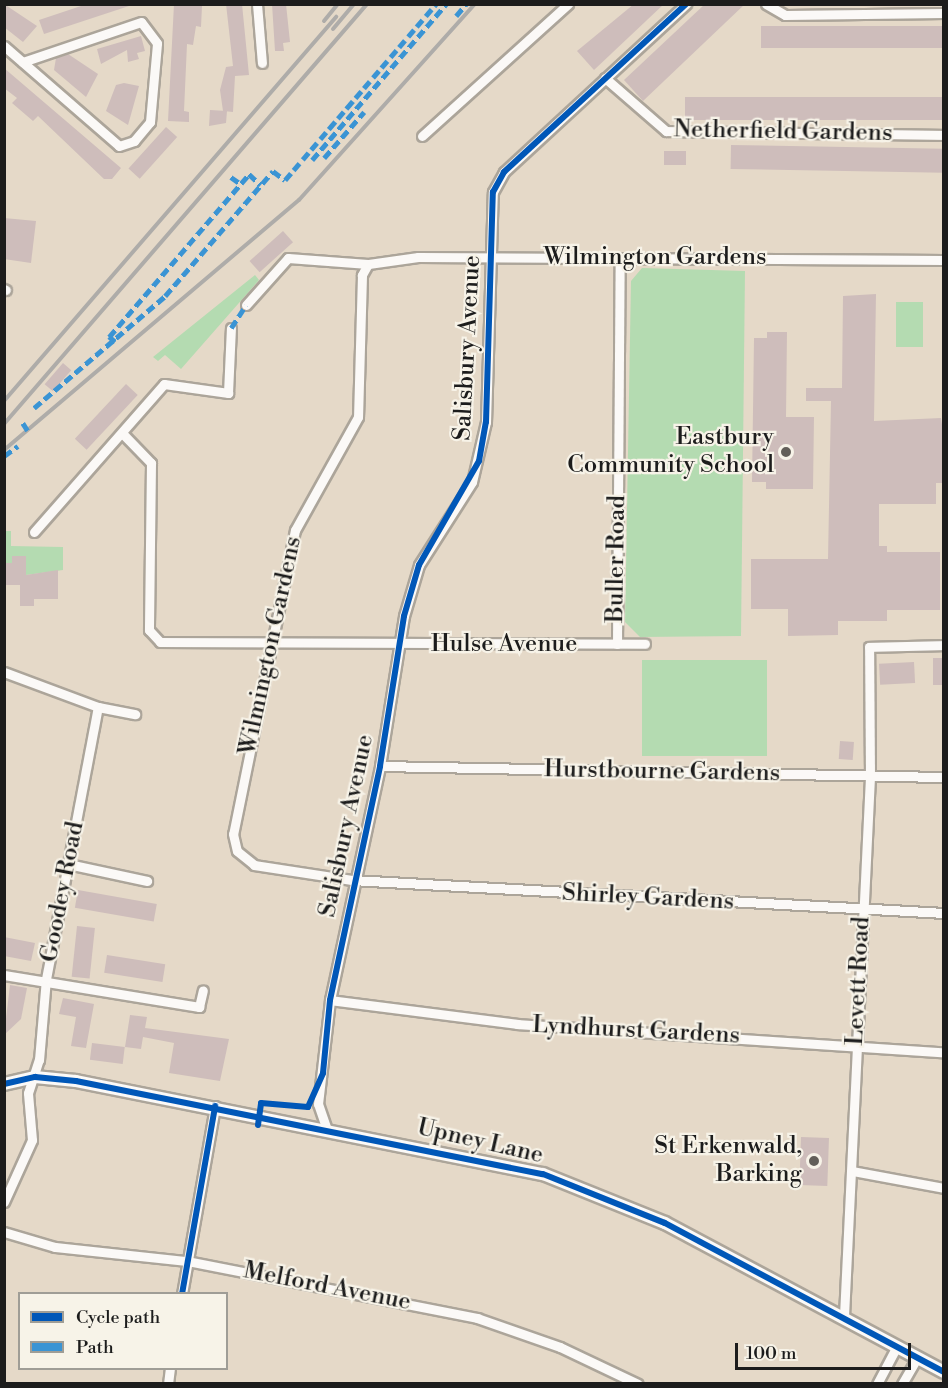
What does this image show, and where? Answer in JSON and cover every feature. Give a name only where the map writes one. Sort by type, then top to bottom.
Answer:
[{"type":"street","points":[[257,4],[262,63]]},
{"type":"street","points":[[422,136],[568,4]]},
{"type":"street","name":"Salisbury Avenue","points":[[326,1127],[318,1104],[330,1000],[352,880],[380,766],[400,646],[419,565],[479,461],[486,422],[492,192],[504,172],[686,4]]},
{"type":"street","points":[[766,4],[785,15],[944,14]]},
{"type":"street","points":[[4,46],[113,142],[134,141],[152,117],[157,43],[141,22],[23,62]]},
{"type":"street","name":"Netherfield Gardens","points":[[605,78],[666,131],[944,135]]},
{"type":"street","name":"Wilmington Gardens","points":[[246,305],[288,258],[368,264],[418,257],[490,260],[620,258],[944,260]]},
{"type":"street","name":"Buller Road","points":[[617,644],[620,258]]},
{"type":"street","name":"Wilmington Gardens","points":[[352,880],[254,865],[237,851],[233,834],[269,645],[295,530],[358,417],[362,275],[368,264]]},
{"type":"street","points":[[34,531],[164,384],[228,393],[231,328]]},
{"type":"street","name":"Hulse Avenue","points":[[122,433],[151,463],[153,636],[168,644],[400,646],[645,644]]},
{"type":"street","name":"Levett Road","points":[[844,1316],[870,776],[868,647],[944,645]]},
{"type":"street","points":[[4,672],[98,707],[135,714]]},
{"type":"street","name":"Goodey Road","points":[[4,1202],[32,1140],[28,1093],[35,1077],[46,979],[98,707]]},
{"type":"street","name":"Hurstbourne Gardens","points":[[380,766],[944,777]]},
{"type":"street","points":[[68,864],[147,881]]},
{"type":"street","name":"Shirley Gardens","points":[[352,880],[944,914]]},
{"type":"street","points":[[4,975],[46,979],[199,1007],[203,990]]},
{"type":"street","name":"Lyndhurst Gardens","points":[[330,1000],[517,1024],[856,1043],[944,1052]]},
{"type":"street","name":"Upney Lane","points":[[4,1084],[35,1077],[215,1106],[326,1127],[543,1174],[665,1223],[844,1316],[944,1372]]},
{"type":"street","points":[[182,1292],[215,1106]]},
{"type":"street","points":[[852,1172],[944,1188]]},
{"type":"street","name":"Melford Avenue","points":[[4,1232],[55,1247],[187,1261],[477,1318],[560,1347],[638,1383]]},
{"type":"street","points":[[877,1383],[897,1346]]},
{"type":"street","points":[[902,1383],[917,1358]]},
{"type":"green space","points":[[642,268],[745,271],[741,636],[640,637],[625,622],[631,281]]},
{"type":"green space","points":[[255,275],[259,280],[181,369],[165,355],[158,361],[153,357]]},
{"type":"green space","points":[[896,302],[923,302],[923,347],[896,347]]},
{"type":"green space","points":[[4,531],[11,531],[11,546],[63,547],[63,570],[26,575],[25,556],[12,556],[12,563],[5,563]]},
{"type":"green space","points":[[642,660],[767,660],[767,756],[642,756]]},
{"type":"building","points":[[4,4],[37,26],[23,42],[4,27]]},
{"type":"building","points":[[87,4],[129,6],[44,34],[39,20]]},
{"type":"building","points":[[174,4],[202,6],[201,27],[196,26],[193,45],[187,44],[184,111],[189,112],[189,122],[168,121]]},
{"type":"building","points":[[226,4],[242,4],[249,75],[235,76],[233,112],[223,111],[220,90],[226,67],[233,66]]},
{"type":"building","points":[[272,4],[286,4],[290,42],[283,43],[284,51],[275,51]]},
{"type":"building","points":[[634,4],[664,4],[594,70],[577,51]]},
{"type":"building","points":[[705,4],[745,4],[643,101],[624,80]]},
{"type":"building","points":[[761,26],[944,26],[944,48],[761,48]]},
{"type":"building","points":[[141,36],[145,51],[137,53],[139,59],[128,62],[127,50],[101,64],[97,49]]},
{"type":"building","points":[[68,54],[98,74],[86,97],[54,70],[56,58]]},
{"type":"building","points":[[4,68],[121,168],[112,179],[104,179],[38,116],[33,121],[12,103],[17,98],[4,88]]},
{"type":"building","points":[[124,83],[139,86],[128,125],[106,111],[116,85]]},
{"type":"building","points":[[685,97],[944,97],[944,120],[685,120]]},
{"type":"building","points":[[210,110],[227,111],[226,123],[209,126]]},
{"type":"building","points":[[166,127],[177,137],[140,179],[129,169]]},
{"type":"building","points":[[731,145],[944,149],[944,173],[731,169]]},
{"type":"building","points":[[664,151],[686,151],[686,165],[664,165]]},
{"type":"building","points":[[4,218],[36,221],[31,263],[4,259]]},
{"type":"building","points":[[283,231],[293,242],[260,272],[250,261]]},
{"type":"building","points":[[876,294],[874,421],[941,418],[944,437],[944,483],[936,483],[936,504],[879,504],[879,546],[887,546],[887,552],[940,552],[940,610],[887,610],[887,621],[838,621],[838,635],[788,636],[788,609],[751,609],[751,559],[828,559],[831,401],[806,401],[806,388],[842,388],[843,296]]},
{"type":"building","points":[[767,332],[787,332],[786,417],[814,417],[813,489],[766,489],[766,482],[752,482],[754,338],[767,338]]},
{"type":"building","points":[[63,363],[71,370],[53,391],[45,384]]},
{"type":"building","points":[[126,384],[138,395],[87,450],[75,439]]},
{"type":"building","points":[[12,556],[26,556],[26,575],[58,570],[58,599],[34,599],[34,606],[20,606],[20,585],[4,585],[4,563],[12,563]]},
{"type":"building","points":[[933,658],[944,658],[944,685],[933,685]]},
{"type":"building","points":[[914,662],[915,683],[880,685],[879,664]]},
{"type":"building","points":[[840,741],[854,742],[853,760],[839,759]]},
{"type":"building","points":[[78,890],[157,904],[154,922],[75,908]]},
{"type":"building","points":[[77,926],[95,928],[90,979],[72,977]]},
{"type":"building","points":[[4,937],[35,943],[31,961],[4,956]]},
{"type":"building","points":[[107,955],[165,964],[162,982],[104,973]]},
{"type":"building","points":[[10,985],[27,988],[21,1019],[4,1035]]},
{"type":"building","points":[[63,998],[94,1004],[86,1048],[71,1046],[76,1017],[59,1014]]},
{"type":"building","points":[[130,1015],[147,1017],[145,1028],[229,1039],[220,1081],[169,1073],[174,1043],[143,1037],[141,1049],[125,1047]]},
{"type":"building","points":[[92,1043],[125,1047],[123,1064],[90,1060]]},
{"type":"building","name":"St Erkenwald, Barking","points":[[801,1137],[829,1138],[827,1186],[799,1185]]},
{"type":"railway","points":[[324,21],[338,4]]},
{"type":"railway","points":[[333,29],[354,4]]},
{"type":"railway","points":[[4,424],[367,4]]},
{"type":"railway","points":[[4,450],[299,200],[475,4]]},
{"type":"railway","points":[[4,401],[336,17]]},
{"type":"marked path","points":[[34,408],[165,296],[273,171],[285,180],[436,4]]},
{"type":"marked path","points":[[312,160],[446,4]]},
{"type":"marked path","points":[[456,16],[466,4]]},
{"type":"marked path","points":[[324,158],[364,112]]},
{"type":"marked path","points":[[115,342],[109,337],[249,174],[261,185]]},
{"type":"marked path","points":[[231,177],[241,184]]},
{"type":"marked path","points":[[231,328],[246,305]]},
{"type":"marked path","points":[[23,423],[28,431]]},
{"type":"marked path","points":[[4,456],[18,446]]},
{"type":"cycle path","points":[[258,1125],[261,1103],[308,1107],[323,1073],[330,1000],[380,766],[404,616],[419,565],[479,461],[486,422],[493,192],[504,172],[686,4]]},
{"type":"cycle path","points":[[4,1084],[35,1077],[76,1081],[543,1174],[665,1223],[944,1372]]},
{"type":"cycle path","points":[[182,1292],[215,1106]]},
{"type":"place","name":"Eastbury Community School","points":[[786,452]]},
{"type":"place","name":"St Erkenwald, Barking","points":[[814,1161]]}]
